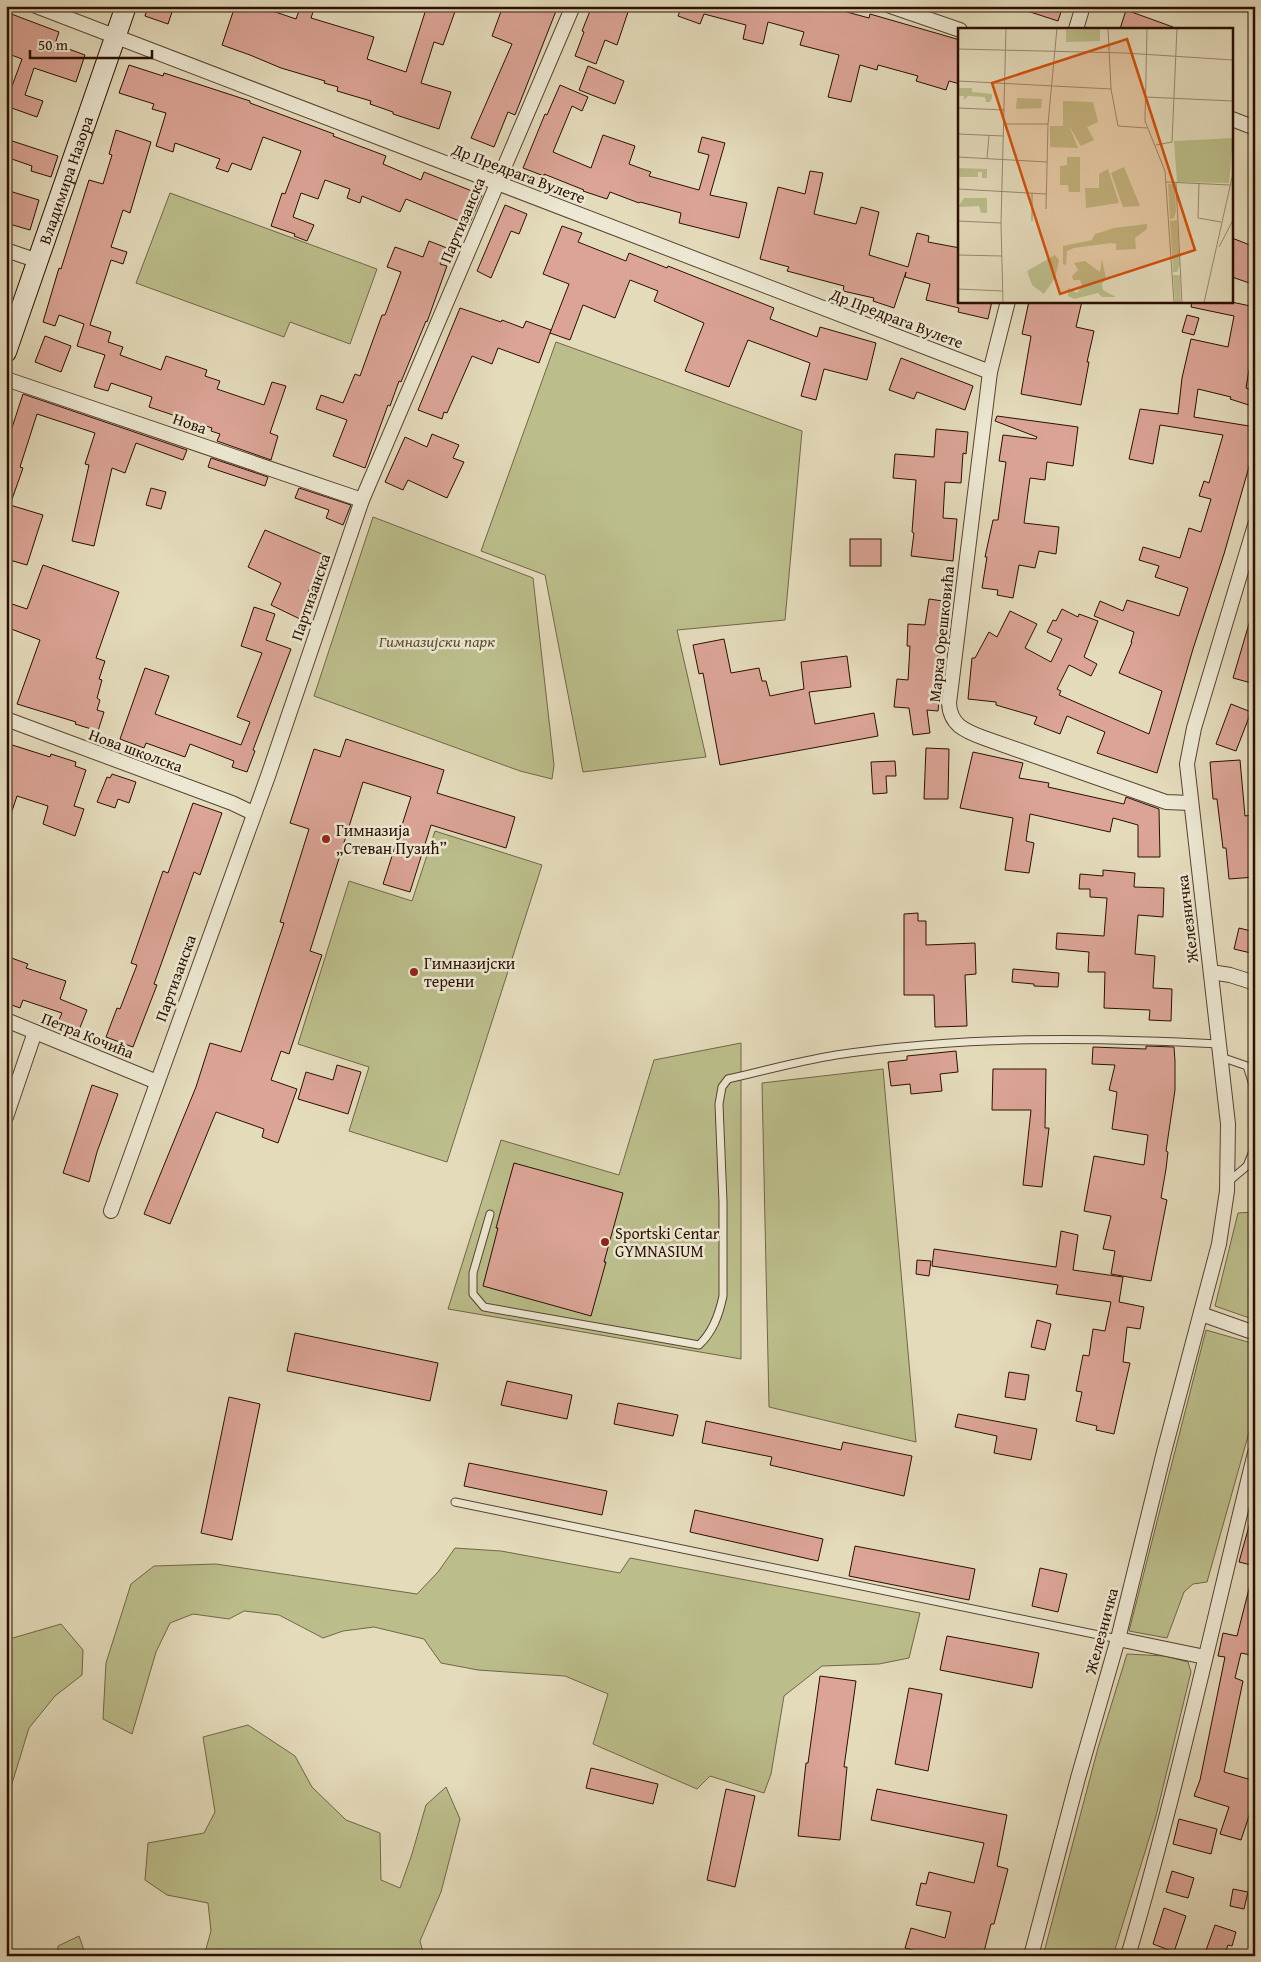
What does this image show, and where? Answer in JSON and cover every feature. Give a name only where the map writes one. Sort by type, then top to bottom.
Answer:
[{"type":"street","name":"Др Предрага Вулете","points":[[36,6],[990,372]]},
{"type":"street","name":"Владимира Назора","points":[[6,352],[126,6]]},
{"type":"street","name":"Партизанска","points":[[111,1210],[278,746],[362,500],[573,6]]},
{"type":"street","points":[[890,6],[958,29]]},
{"type":"street","points":[[1076,28],[1083,6]]},
{"type":"street","points":[[1234,120],[1255,128]]},
{"type":"street","points":[[6,250],[38,261]]},
{"type":"street","name":"Марка Орешковића","points":[[1008,302],[990,372],[949,703],[952,718],[962,729],[984,738],[1166,802],[1190,803]]},
{"type":"street","name":"Нова","points":[[6,379],[362,500]]},
{"type":"street","name":"Железничка","points":[[1031,1956],[1078,1778],[1118,1640],[1220,1244],[1227,1183],[1228,1124],[1187,764],[1191,738],[1254,532]]},
{"type":"street","name":"Нова школска","points":[[6,719],[232,803],[253,813]]},
{"type":"street","points":[[1211,972],[1230,975],[1255,983]]},
{"type":"street","name":"Петра Кочића","points":[[6,1020],[157,1082]]},
{"type":"street","points":[[6,1117],[35,1032]]},
{"type":"street","points":[[1201,1314],[1255,1333]]},
{"type":"street","points":[[1128,1956],[1160,1842],[1255,1453]]},
{"type":"street","points":[[1118,1640],[1205,1657]]},
{"type":"lane","points":[[490,1214],[472,1273],[473,1294],[484,1308],[699,1345],[712,1329],[721,1307],[723,1296],[723,1202],[719,1104],[722,1087],[728,1078],[835,1055],[937,1045],[1027,1041],[1094,1040],[1220,1051],[1247,1066],[1253,1086],[1253,1151],[1247,1166],[1227,1183]]},
{"type":"lane","points":[[455,1502],[1118,1640]]},
{"type":"green space","points":[[170,193],[377,269],[350,344],[290,322],[284,337],[136,283]]},
{"type":"green space","points":[[556,342],[802,431],[785,620],[677,630],[706,757],[583,772],[545,575],[481,551]]},
{"type":"green space","name":"Гимназијски парк","points":[[373,517],[533,578],[554,765],[552,779],[520,771],[314,696]]},
{"type":"green space","name":"Гимназијски терени","points":[[435,831],[542,865],[447,1162],[349,1131],[369,1067],[298,1044],[349,881],[412,901]]},
{"type":"green space","name":"Sportski Centar GYMNASIUM","points":[[741,1043],[741,1359],[448,1309],[501,1140],[619,1175],[654,1060]]},
{"type":"green space","points":[[883,1069],[916,1442],[769,1407],[762,1083]]},
{"type":"green space","points":[[1255,1212],[1255,1320],[1215,1306],[1238,1213]]},
{"type":"green space","points":[[1206,1330],[1255,1344],[1255,1411],[1207,1582],[1193,1584],[1184,1592],[1167,1638],[1129,1631]]},
{"type":"green space","points":[[455,1548],[501,1551],[620,1573],[630,1558],[920,1613],[909,1658],[879,1664],[822,1666],[784,1696],[771,1774],[764,1793],[710,1776],[697,1789],[593,1744],[608,1694],[565,1676],[478,1670],[441,1663],[424,1639],[374,1627],[343,1631],[323,1638],[279,1615],[244,1611],[229,1619],[193,1614],[170,1623],[156,1652],[132,1734],[103,1719],[106,1663],[131,1584],[154,1566],[216,1564],[417,1594],[438,1572]]},
{"type":"green space","points":[[61,1624],[83,1650],[82,1675],[55,1696],[29,1728],[6,1803],[6,1640]]},
{"type":"green space","points":[[1127,1654],[1165,1656],[1188,1662],[1191,1672],[1156,1816],[1113,1956],[1043,1956],[1098,1748]]},
{"type":"green space","points":[[248,1725],[295,1756],[312,1787],[346,1820],[380,1833],[381,1880],[400,1888],[426,1805],[446,1787],[460,1819],[441,1892],[420,1941],[424,1956],[204,1956],[211,1931],[208,1903],[167,1895],[145,1880],[148,1843],[204,1833],[215,1812],[203,1737]]},
{"type":"green space","points":[[79,1936],[86,1956],[57,1956],[58,1946]]},
{"type":"building","points":[[148,6],[174,6],[168,24],[145,16]]},
{"type":"building","points":[[235,6],[258,6],[296,19],[300,8],[313,12],[311,18],[374,37],[367,59],[406,72],[427,6],[457,6],[443,45],[434,42],[421,83],[451,92],[439,129],[393,114],[393,112],[370,104],[371,101],[337,91],[338,87],[324,83],[325,81],[281,68],[222,45]]},
{"type":"building","points":[[503,6],[558,6],[515,115],[508,112],[494,147],[471,138],[512,44],[492,36]]},
{"type":"building","points":[[592,6],[630,6],[617,45],[605,40],[596,64],[575,56]]},
{"type":"building","points":[[682,6],[832,6],[832,8],[869,18],[870,14],[958,39],[958,83],[949,81],[946,90],[916,81],[918,76],[878,65],[877,70],[860,65],[851,102],[828,97],[839,55],[800,45],[804,32],[768,22],[763,44],[743,39],[746,25],[704,14],[700,24],[678,16]]},
{"type":"building","points":[[1021,6],[1063,6],[1058,21],[1021,9]]},
{"type":"building","points":[[1126,10],[1173,27],[1173,28],[1120,28]]},
{"type":"building","points":[[6,12],[59,32],[55,44],[85,55],[76,82],[34,68],[25,95],[43,101],[37,117],[6,106],[6,84],[12,86],[22,59],[6,53]]},
{"type":"building","points":[[129,65],[163,76],[164,73],[250,101],[250,103],[334,134],[333,136],[386,156],[383,164],[421,180],[424,172],[482,195],[469,225],[406,199],[400,212],[362,196],[360,203],[347,198],[350,189],[325,180],[318,199],[301,193],[293,217],[314,225],[307,241],[294,236],[295,234],[271,226],[282,193],[285,194],[301,151],[263,137],[251,170],[232,163],[228,172],[216,168],[220,159],[175,143],[173,152],[156,146],[166,113],[152,109],[154,104],[119,93]]},
{"type":"building","points":[[588,66],[624,81],[615,104],[579,90]]},
{"type":"building","points":[[560,85],[588,97],[582,111],[572,106],[553,152],[591,168],[603,135],[635,146],[629,164],[651,172],[649,176],[699,190],[709,155],[698,152],[702,137],[725,143],[710,195],[747,203],[739,238],[679,223],[681,213],[639,203],[610,192],[607,199],[544,174],[544,176],[523,168],[545,114],[547,115]]},
{"type":"building","points":[[116,130],[151,142],[130,213],[123,210],[111,247],[127,252],[123,264],[111,260],[90,325],[111,332],[108,342],[123,347],[120,355],[161,370],[166,356],[207,370],[205,376],[220,381],[217,389],[264,405],[272,382],[286,386],[270,433],[278,436],[271,460],[217,441],[220,434],[211,431],[212,428],[149,407],[152,397],[111,383],[108,391],[94,387],[105,355],[77,346],[84,324],[59,315],[55,326],[43,322],[89,180],[103,184],[112,155],[109,154]]},
{"type":"building","points":[[6,139],[58,156],[51,177],[31,171],[32,166],[6,157]]},
{"type":"building","points":[[810,171],[823,173],[814,214],[856,224],[861,207],[879,212],[869,255],[908,267],[917,233],[929,236],[928,242],[958,248],[958,302],[992,302],[988,319],[958,312],[959,308],[926,300],[930,284],[905,277],[906,272],[894,308],[873,301],[874,298],[843,291],[844,286],[787,271],[789,267],[760,259],[778,187],[805,194]]},
{"type":"building","points":[[6,190],[39,200],[30,230],[6,223]]},
{"type":"building","points":[[505,205],[527,214],[519,234],[511,231],[491,278],[477,271]]},
{"type":"building","points":[[562,226],[582,233],[578,242],[626,261],[629,253],[667,268],[668,266],[774,308],[770,319],[817,337],[820,327],[876,343],[867,380],[824,369],[816,400],[801,396],[810,363],[748,340],[729,387],[685,371],[704,323],[654,301],[658,291],[630,280],[615,318],[583,305],[570,340],[550,333],[569,284],[543,274]]},
{"type":"building","points":[[1234,239],[1255,247],[1255,285],[1234,278]]},
{"type":"building","points":[[429,241],[447,248],[440,264],[447,266],[427,322],[401,382],[399,381],[390,406],[388,405],[365,468],[333,456],[347,420],[316,409],[321,395],[343,403],[355,374],[360,376],[382,315],[385,315],[401,272],[387,267],[395,247],[423,257]]},
{"type":"building","points":[[1029,302],[1082,302],[1076,327],[1094,331],[1087,362],[1089,362],[1081,405],[1021,394],[1031,336],[1022,334]]},
{"type":"building","points":[[1192,302],[1232,302],[1255,307],[1255,346],[1253,346],[1246,388],[1255,391],[1255,407],[1230,399],[1231,397],[1198,389],[1194,417],[1255,427],[1255,446],[1157,773],[1097,753],[1105,732],[1067,716],[1060,734],[1034,724],[1037,717],[996,705],[996,702],[968,699],[972,658],[975,658],[989,632],[997,637],[1010,611],[1037,624],[1025,648],[1051,662],[1062,639],[1047,632],[1053,620],[1056,621],[1062,609],[1078,617],[1079,614],[1098,621],[1084,657],[1097,664],[1091,676],[1069,665],[1057,689],[1061,691],[1059,695],[1149,734],[1162,691],[1119,673],[1132,642],[1134,632],[1094,616],[1100,601],[1123,611],[1127,600],[1179,616],[1188,588],[1155,577],[1159,566],[1139,560],[1143,547],[1180,558],[1189,528],[1201,532],[1211,499],[1199,496],[1204,481],[1209,483],[1223,435],[1160,425],[1153,464],[1129,459],[1140,409],[1178,414],[1182,378],[1191,339],[1228,347],[1234,316],[1191,307]]},
{"type":"building","points":[[460,308],[523,328],[526,321],[551,330],[539,363],[498,348],[492,364],[472,356],[447,413],[444,412],[442,419],[418,410]]},
{"type":"building","points":[[1187,315],[1199,318],[1194,335],[1182,332]]},
{"type":"building","points":[[45,336],[71,346],[61,372],[35,362]]},
{"type":"building","points":[[901,358],[973,386],[965,410],[917,392],[914,399],[889,390]]},
{"type":"building","points":[[23,394],[187,450],[183,460],[136,443],[125,473],[112,468],[94,546],[72,541],[89,465],[85,464],[95,433],[37,414],[20,467],[23,468],[10,505],[43,515],[27,565],[6,559],[6,446]]},
{"type":"building","points":[[997,416],[1078,427],[1073,466],[1047,462],[1045,480],[1030,478],[1024,523],[1059,527],[1056,554],[1039,551],[1035,568],[1019,565],[1013,598],[997,595],[998,590],[982,588],[987,557],[985,557],[993,520],[998,520],[1006,462],[999,461],[1003,435],[1036,439],[1037,437],[995,421]]},
{"type":"building","points":[[936,429],[968,432],[966,454],[963,453],[961,483],[945,482],[943,518],[957,519],[953,561],[911,556],[916,480],[893,478],[895,454],[934,457]]},
{"type":"building","points":[[432,434],[459,445],[453,458],[464,462],[447,498],[408,480],[403,490],[385,482],[405,437],[427,447]]},
{"type":"building","points":[[211,458],[268,477],[265,486],[208,467]]},
{"type":"building","points":[[151,488],[166,492],[161,509],[146,505]]},
{"type":"building","points":[[299,488],[351,505],[343,525],[326,518],[329,510],[295,498]]},
{"type":"building","points":[[265,530],[324,555],[307,595],[311,597],[300,619],[271,605],[281,583],[248,567]]},
{"type":"building","points":[[850,539],[881,539],[881,566],[850,566]]},
{"type":"building","points":[[43,565],[119,592],[96,658],[105,661],[99,679],[102,680],[97,698],[100,700],[97,710],[104,712],[98,731],[75,724],[76,722],[17,704],[40,640],[6,627],[6,602],[27,609]]},
{"type":"building","points":[[929,599],[950,602],[946,624],[939,623],[937,655],[940,656],[937,682],[941,682],[938,711],[927,710],[930,733],[913,735],[909,708],[894,707],[897,679],[908,680],[910,646],[907,646],[908,624],[925,625]]},
{"type":"building","points":[[254,607],[275,614],[266,640],[291,649],[253,750],[255,751],[247,772],[232,767],[234,761],[190,744],[185,757],[146,743],[144,748],[120,739],[145,668],[169,676],[155,714],[241,745],[250,722],[237,717],[262,653],[241,646]]},
{"type":"building","points":[[1251,617],[1255,617],[1255,684],[1233,678]]},
{"type":"building","points":[[724,639],[731,673],[759,668],[762,681],[766,681],[770,696],[804,689],[801,662],[847,656],[851,687],[809,692],[815,724],[874,713],[878,736],[720,765],[703,673],[699,674],[693,645]]},
{"type":"building","points":[[1231,704],[1251,712],[1236,751],[1216,744]]},
{"type":"building","points":[[346,739],[444,770],[437,793],[515,817],[506,848],[431,825],[410,892],[383,884],[411,797],[363,782],[310,951],[322,955],[289,1054],[281,1051],[271,1080],[297,1089],[278,1143],[262,1137],[264,1129],[216,1112],[170,1224],[144,1214],[196,1087],[210,1043],[241,1052],[284,923],[280,922],[309,829],[290,823],[314,749],[340,757]]},
{"type":"building","points":[[6,743],[50,757],[51,754],[76,762],[75,766],[86,770],[74,806],[84,809],[75,836],[43,824],[48,806],[17,796],[9,820],[6,820],[6,778],[10,766],[6,765]]},
{"type":"building","points":[[926,748],[949,749],[948,799],[924,799]]},
{"type":"building","points":[[973,752],[1023,763],[1019,778],[1049,783],[1048,787],[1124,804],[1126,797],[1159,809],[1160,857],[1138,857],[1138,825],[1113,818],[1110,832],[1030,814],[1026,841],[1034,843],[1029,873],[1005,870],[1013,818],[960,808]]},
{"type":"building","points":[[1240,760],[1245,816],[1251,815],[1255,845],[1255,877],[1229,879],[1226,848],[1223,848],[1217,799],[1213,799],[1210,762]]},
{"type":"building","points":[[895,761],[896,776],[886,776],[887,793],[873,794],[871,762]]},
{"type":"building","points":[[112,774],[136,782],[129,803],[118,799],[115,808],[97,802],[107,777],[110,778]]},
{"type":"building","points":[[193,803],[222,813],[200,875],[194,872],[154,984],[157,985],[133,1047],[106,1037],[117,1008],[120,1009],[137,965],[131,963],[163,871],[168,873]]},
{"type":"building","points":[[1103,870],[1135,873],[1134,887],[1164,888],[1163,917],[1138,915],[1135,954],[1155,956],[1153,988],[1172,989],[1171,1021],[1149,1020],[1150,1010],[1104,1008],[1105,972],[1088,972],[1089,952],[1056,949],[1057,933],[1104,936],[1107,898],[1090,897],[1090,889],[1079,889],[1080,874],[1103,876]]},
{"type":"building","points":[[918,913],[918,921],[926,921],[926,945],[975,943],[976,974],[965,975],[967,1026],[935,1027],[934,995],[904,995],[904,914]]},
{"type":"building","points":[[1239,928],[1255,932],[1255,954],[1234,949]]},
{"type":"building","points":[[6,956],[28,964],[26,968],[66,981],[60,999],[87,1010],[79,1030],[58,1022],[62,1013],[23,1000],[20,1008],[6,1003]]},
{"type":"building","points":[[1013,969],[1059,973],[1058,987],[1034,986],[1034,984],[1012,982]]},
{"type":"building","points":[[1146,1046],[1174,1047],[1175,1061],[1175,1090],[1161,1198],[1167,1200],[1151,1281],[1111,1274],[1115,1251],[1103,1249],[1111,1216],[1084,1211],[1094,1156],[1144,1165],[1148,1135],[1112,1129],[1117,1092],[1109,1090],[1115,1065],[1092,1064],[1093,1047],[1146,1049]]},
{"type":"building","points":[[956,1051],[958,1072],[940,1074],[942,1091],[911,1094],[910,1084],[891,1086],[888,1062],[907,1060],[907,1056]]},
{"type":"building","points":[[337,1065],[361,1072],[348,1114],[298,1099],[306,1072],[333,1080]]},
{"type":"building","points":[[993,1069],[1046,1069],[1045,1128],[1049,1128],[1042,1187],[1023,1185],[1031,1110],[992,1110]]},
{"type":"building","points":[[92,1085],[118,1094],[97,1152],[89,1182],[63,1173]]},
{"type":"building","points":[[514,1163],[623,1193],[591,1316],[483,1286],[498,1228],[496,1228]]},
{"type":"building","points":[[1061,1231],[1078,1235],[1073,1270],[1123,1277],[1119,1302],[1144,1307],[1140,1329],[1127,1327],[1123,1362],[1130,1363],[1114,1434],[1096,1430],[1097,1426],[1076,1421],[1082,1392],[1076,1391],[1083,1355],[1089,1356],[1093,1329],[1105,1331],[1111,1302],[1056,1294],[1058,1285],[932,1266],[934,1249],[1056,1267]]},
{"type":"building","points":[[917,1260],[931,1261],[929,1276],[916,1274]]},
{"type":"building","points":[[1037,1320],[1051,1324],[1045,1350],[1031,1347]]},
{"type":"building","points":[[295,1333],[438,1363],[430,1401],[287,1371]]},
{"type":"building","points":[[1009,1372],[1029,1375],[1025,1400],[1005,1397]]},
{"type":"building","points":[[507,1381],[572,1395],[567,1419],[501,1405]]},
{"type":"building","points":[[229,1397],[260,1404],[232,1540],[201,1533]]},
{"type":"building","points":[[618,1403],[678,1415],[673,1436],[614,1424]]},
{"type":"building","points":[[958,1414],[1037,1429],[1031,1460],[994,1453],[997,1436],[955,1427]]},
{"type":"building","points":[[706,1421],[841,1450],[843,1442],[912,1456],[904,1496],[770,1465],[772,1457],[702,1443]]},
{"type":"building","points":[[469,1463],[607,1491],[602,1515],[464,1486]]},
{"type":"building","points":[[695,1510],[823,1539],[818,1561],[690,1532]]},
{"type":"building","points":[[1251,1519],[1255,1520],[1255,1566],[1239,1562]]},
{"type":"building","points":[[855,1546],[975,1569],[969,1600],[849,1576]]},
{"type":"building","points":[[1040,1568],[1067,1574],[1058,1612],[1032,1606]]},
{"type":"building","points":[[1250,1585],[1255,1585],[1255,1656],[1241,1653],[1235,1678],[1243,1681],[1224,1772],[1255,1781],[1255,1798],[1241,1840],[1220,1834],[1229,1807],[1194,1796],[1200,1780],[1225,1657],[1218,1656],[1223,1633],[1237,1636]]},
{"type":"building","points":[[947,1636],[1039,1653],[1032,1688],[940,1670]]},
{"type":"building","points":[[820,1676],[856,1681],[844,1767],[847,1767],[840,1840],[798,1836],[806,1763],[808,1763]]},
{"type":"building","points":[[909,1688],[942,1694],[928,1771],[895,1764]]},
{"type":"building","points":[[591,1768],[658,1784],[653,1804],[586,1788]]},
{"type":"building","points":[[726,1789],[755,1796],[735,1887],[707,1880]]},
{"type":"building","points":[[877,1789],[1007,1815],[997,1866],[1008,1869],[994,1924],[991,1924],[983,1956],[919,1956],[920,1952],[905,1948],[911,1928],[945,1938],[951,1912],[916,1905],[921,1883],[926,1884],[929,1872],[974,1883],[984,1843],[871,1820]]},
{"type":"building","points":[[1179,1819],[1217,1829],[1211,1854],[1173,1844]]},
{"type":"building","points":[[1172,1871],[1194,1878],[1188,1898],[1166,1892]]},
{"type":"building","points":[[1233,1889],[1248,1892],[1244,1909],[1230,1906]]},
{"type":"building","points":[[1164,1908],[1186,1916],[1174,1952],[1153,1944]]},
{"type":"building","points":[[1215,1925],[1236,1932],[1232,1946],[1228,1945],[1224,1956],[1204,1956]]},
{"type":"place","name":"Гимназија „Стеван Пузић”","points":[[326,839]]},
{"type":"place","name":"Гимназијски терени","points":[[414,972]]},
{"type":"place","name":"Sportski Centar GYMNASIUM","points":[[605,1242]]}]
